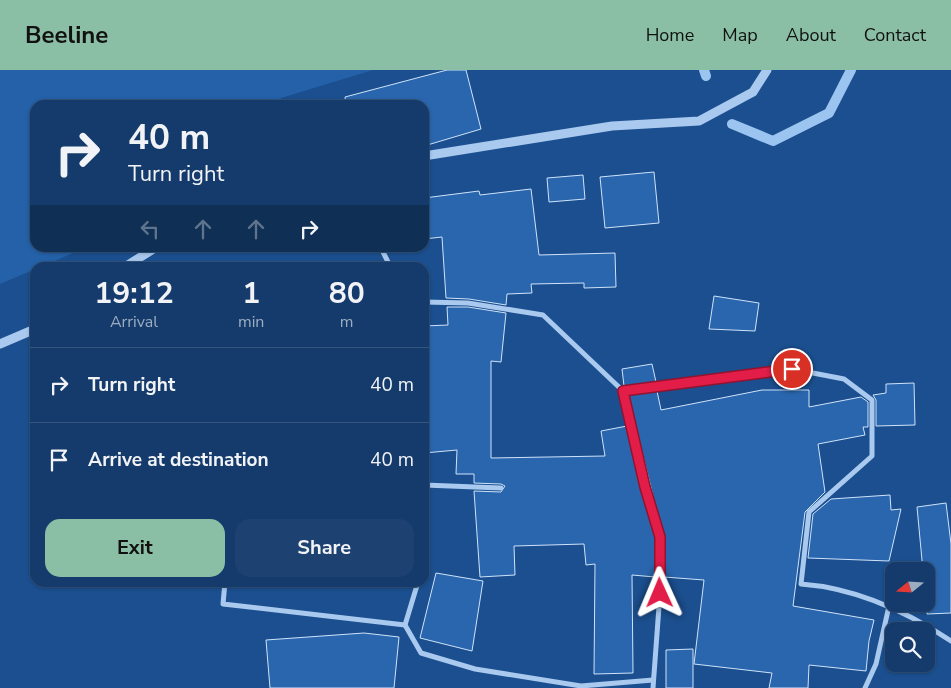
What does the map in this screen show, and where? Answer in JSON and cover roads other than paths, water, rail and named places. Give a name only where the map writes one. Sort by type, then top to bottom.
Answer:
[{"type":"street","points":[[429,155],[612,126],[699,121],[753,92],[767,70]]},
{"type":"street","points":[[133,262],[149,252]]},
{"type":"street","points":[[429,302],[468,303],[543,315],[623,391],[645,487],[660,537],[660,593],[653,688]]},
{"type":"street","points":[[0,344],[30,331]]},
{"type":"street","points":[[623,391],[792,369],[844,380],[872,400],[872,456],[808,512],[801,584],[830,586],[885,605]]},
{"type":"street","points":[[429,486],[501,488]]},
{"type":"street","points":[[225,587],[223,604],[405,625]]},
{"type":"street","points":[[416,587],[405,625],[421,653],[475,669],[581,686],[653,680]]},
{"type":"street","points":[[865,688],[876,664],[888,612]]},
{"type":"street","points":[[901,612],[922,622],[951,641]]},
{"type":"waterway","points":[[704,70],[706,76]]},
{"type":"waterway","points":[[732,124],[773,141],[829,113],[851,70]]}]
